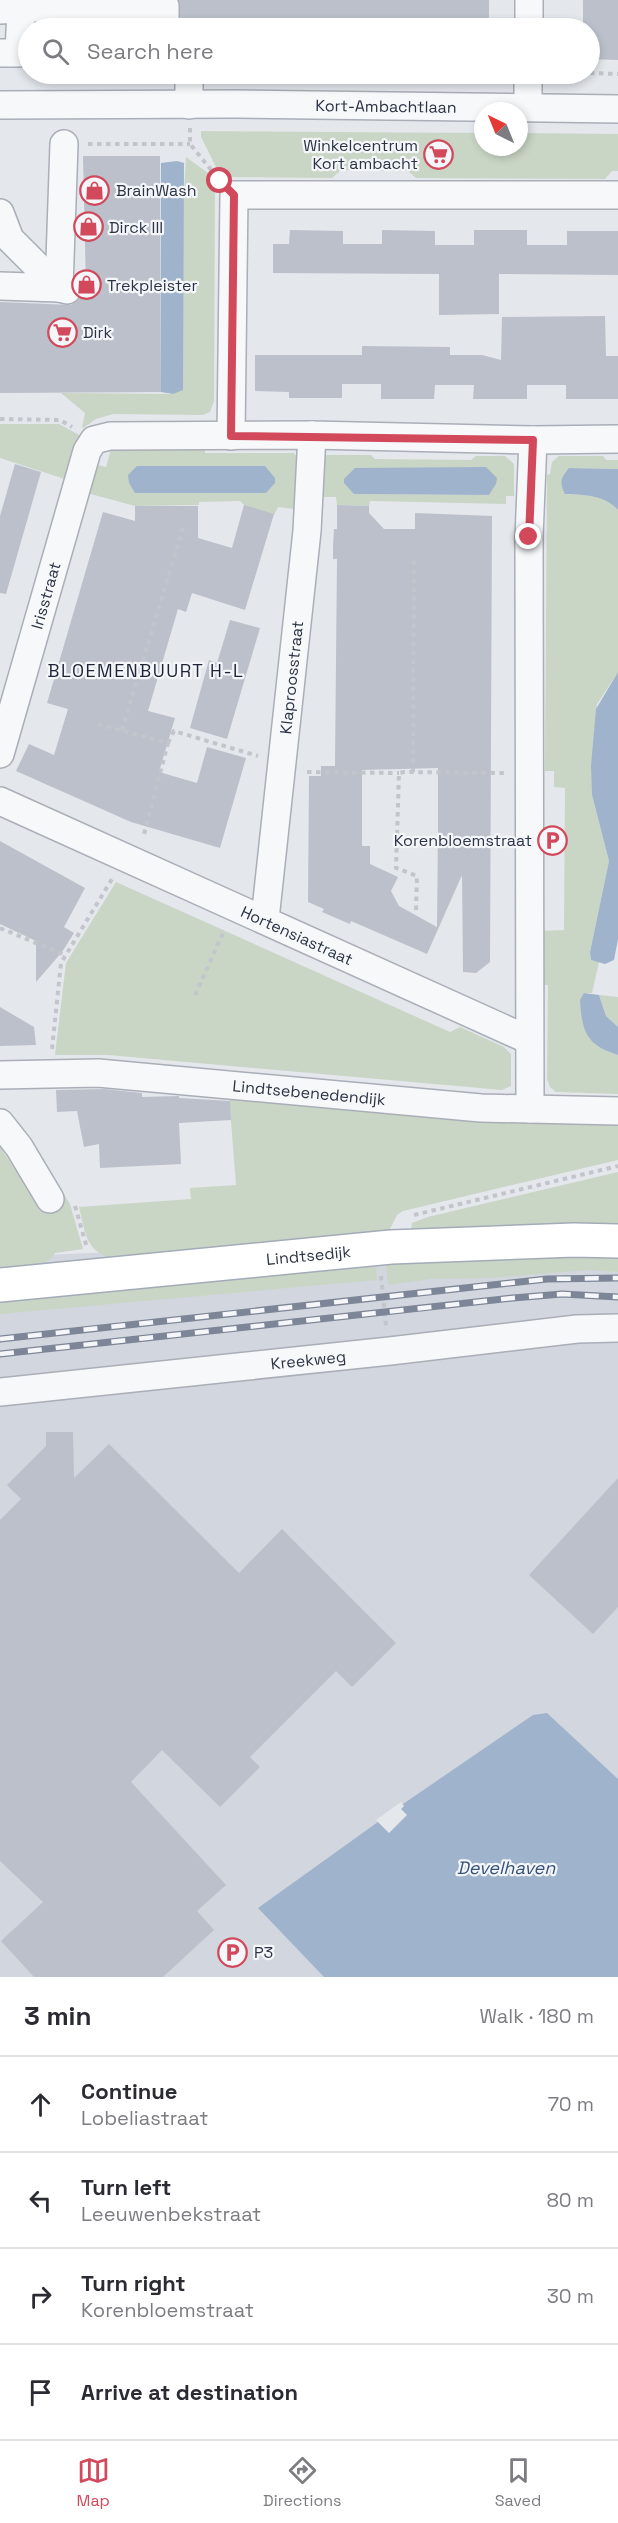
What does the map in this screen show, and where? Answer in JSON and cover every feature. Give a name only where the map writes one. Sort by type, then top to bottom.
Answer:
[{"type":"main road","name":"Lindtsedijk","points":[[0,1285],[391,1247],[573,1240],[618,1241]]},
{"type":"street","points":[[529,0],[529,18]]},
{"type":"street","points":[[18,48],[10,9],[102,3],[165,12]]},
{"type":"street","points":[[0,53],[18,53]]},
{"type":"street","points":[[189,84],[189,105]]},
{"type":"street","points":[[528,84],[528,102]]},
{"type":"street","name":"Kort-Ambachtlaan","points":[[0,105],[474,106]]},
{"type":"street","name":"Kort-Ambachtlaan","points":[[528,106],[618,108]]},
{"type":"street","points":[[64,144],[66,290]]},
{"type":"street","points":[[231,436],[234,195],[618,195]]},
{"type":"street","points":[[0,213],[10,239],[66,290]]},
{"type":"street","points":[[0,286],[66,290]]},
{"type":"street","points":[[94,440],[110,436],[312,435],[533,440],[618,439]]},
{"type":"street","name":"Klaproosstraat","points":[[265,919],[307,531],[312,435]]},
{"type":"street","name":"Irisstraat","points":[[0,754],[87,452],[94,440]]},
{"type":"street","points":[[530,1109],[529,537],[533,440]]},
{"type":"street","name":"Hortensiastraat","points":[[0,801],[529,1040]]},
{"type":"street","name":"Lindtsebenedendijk","points":[[0,1075],[98,1073],[481,1108],[618,1111]]},
{"type":"street","points":[[0,1123],[19,1147],[51,1199]]},
{"type":"street","name":"Kreekweg","points":[[0,1392],[577,1329],[618,1328]]},
{"type":"path","points":[[600,74],[618,74]]},
{"type":"path","points":[[189,105],[190,144],[234,195]]},
{"type":"path","points":[[64,144],[190,144]]},
{"type":"path","points":[[0,419],[60,420],[94,440]]},
{"type":"path","points":[[122,730],[183,528]]},
{"type":"path","points":[[413,772],[414,560]]},
{"type":"path","points":[[416,910],[417,876],[396,868],[399,773],[531,773]]},
{"type":"path","points":[[195,995],[235,906]]},
{"type":"path","points":[[0,928],[65,955]]},
{"type":"path","points":[[390,1351],[381,1286],[382,1265],[403,1221],[410,1216],[618,1167]]},
{"type":"shaded area","points":[[618,1230],[618,1977],[0,1977],[0,1257]]},
{"type":"green space","points":[[201,131],[474,133],[474,156],[528,156],[528,133],[618,134],[618,171],[612,171],[605,179],[416,178],[408,171],[341,170],[332,178],[221,177],[201,137]]},
{"type":"green space","points":[[186,157],[215,178],[214,401],[210,412],[203,415],[113,414],[96,419],[82,428],[85,413],[61,393],[173,394]]},
{"type":"green space","points":[[0,424],[59,424],[83,437],[68,480],[0,458]]},
{"type":"green space","points":[[112,446],[205,446],[205,453],[294,453],[298,458],[296,506],[294,509],[278,507],[274,515],[245,506],[240,501],[199,502],[199,505],[135,506],[87,493],[94,464],[106,467]],"holes":[[[265,466],[273,478],[266,493],[136,493],[129,483]]]},
{"type":"green space","points":[[323,455],[371,455],[375,459],[471,460],[476,456],[505,456],[514,464],[514,496],[506,496],[506,504],[370,501],[369,506],[337,505],[336,497],[319,497]],"holes":[[[346,484],[496,484],[489,495],[355,494]]]},
{"type":"green space","points":[[559,456],[603,456],[606,460],[618,460],[618,469],[570,468],[565,494],[607,501],[618,510],[618,672],[597,704],[592,795],[609,861],[590,952],[591,960],[599,962],[592,993],[584,993],[583,1016],[586,1033],[591,1040],[606,1051],[618,1055],[618,1094],[556,1092],[550,1087],[547,1079],[548,985],[541,985],[541,931],[564,930],[565,788],[554,787],[554,771],[545,771],[547,475],[550,474],[552,462]]},
{"type":"green space","points":[[116,882],[450,1032],[460,1027],[504,1047],[511,1054],[511,1086],[502,1090],[108,1055],[55,1055],[66,963]]},
{"type":"green space","points":[[599,995],[618,997],[618,1027],[606,1016]]},
{"type":"green space","points":[[229,1096],[618,1121],[618,1160],[403,1211],[397,1215],[388,1233],[112,1258],[96,1251],[85,1232],[79,1207],[191,1199],[190,1188],[236,1185]]},
{"type":"green space","points":[[0,1147],[41,1207],[63,1193],[70,1204],[83,1249],[55,1253],[38,1266],[0,1270]]},
{"type":"green space","points":[[618,1172],[618,1227],[411,1231],[412,1223],[428,1217]]},
{"type":"green space","points":[[618,1257],[618,1272],[588,1270],[488,1278],[431,1279],[388,1285],[386,1265],[390,1263]]},
{"type":"green space","points":[[376,1265],[377,1280],[0,1314],[0,1302]]},
{"type":"water","points":[[177,161],[184,163],[183,390],[173,394],[161,392],[161,163]]},
{"type":"water","points":[[137,466],[265,466],[275,478],[275,483],[266,493],[135,493],[129,483],[128,475]]},
{"type":"water","points":[[486,467],[497,478],[489,495],[354,494],[344,483],[344,479],[355,468]]},
{"type":"water","points":[[569,468],[618,469],[618,510],[607,501],[565,494],[562,480]]},
{"type":"water","points":[[618,672],[618,939],[614,960],[605,964],[591,960],[590,952],[609,861],[592,795],[591,766],[596,709]]},
{"type":"water","points":[[584,993],[599,995],[606,1016],[618,1027],[618,1055],[592,1042],[584,1029],[580,1000]]},
{"type":"water","name":"Develhaven","points":[[547,1713],[618,1779],[618,1977],[324,1977],[258,1908],[403,1804],[533,1715]]},
{"type":"pier","points":[[401,1802],[404,1806],[401,1809],[407,1815],[389,1833],[376,1820]]},
{"type":"building","points":[[179,0],[489,0],[489,18],[180,18]]},
{"type":"building","points":[[583,0],[618,0],[618,60],[600,59],[600,18],[583,18]]},
{"type":"building","points":[[83,156],[160,156],[161,392],[0,393],[0,302],[71,305],[79,300],[82,288],[86,288]]},
{"type":"building","points":[[290,230],[343,231],[343,244],[382,244],[382,230],[435,231],[435,245],[474,245],[474,230],[527,230],[527,245],[567,245],[567,231],[618,231],[618,275],[499,274],[499,314],[439,315],[439,274],[273,273],[273,244],[289,244]]},
{"type":"building","points":[[605,316],[606,356],[618,356],[618,399],[566,399],[566,385],[527,385],[527,399],[473,399],[474,385],[435,385],[434,399],[381,399],[381,384],[342,384],[342,398],[289,398],[289,392],[255,391],[255,355],[362,355],[362,346],[450,347],[450,355],[482,355],[501,360],[502,317]]},
{"type":"building","points":[[15,464],[41,472],[6,594],[0,593],[0,516]]},
{"type":"building","points":[[244,505],[274,514],[245,610],[192,593],[186,612],[178,609],[148,711],[175,718],[159,772],[197,783],[207,747],[246,758],[220,848],[131,822],[16,771],[29,744],[54,755],[68,709],[47,703],[103,512],[135,521],[135,506],[198,506],[198,538],[232,548]]},
{"type":"building","points":[[337,505],[369,506],[369,513],[384,529],[415,529],[415,513],[492,516],[490,962],[476,973],[463,972],[462,875],[427,954],[351,921],[350,924],[322,912],[324,909],[308,902],[309,776],[321,776],[321,766],[335,766],[337,559],[333,559],[333,546],[334,529],[337,529]],"holes":[[[438,768],[437,927],[399,906],[391,891],[398,877],[370,864],[370,846],[362,846],[362,770]]]},
{"type":"building","points":[[230,620],[260,628],[227,739],[190,728],[209,660],[217,663]]},
{"type":"building","points":[[0,841],[85,888],[64,927],[74,933],[62,952],[36,982],[36,941],[0,924]]},
{"type":"building","points":[[0,1007],[34,1027],[36,1045],[0,1046]]},
{"type":"building","points":[[104,1089],[142,1093],[142,1097],[179,1096],[179,1098],[230,1101],[231,1120],[179,1123],[181,1164],[100,1168],[99,1144],[84,1147],[77,1111],[57,1112],[56,1090]]},
{"type":"building","points":[[46,1432],[73,1432],[74,1478],[109,1444],[239,1573],[282,1529],[396,1643],[352,1687],[336,1671],[250,1757],[260,1767],[220,1807],[162,1750],[131,1782],[226,1885],[197,1911],[214,1930],[163,1977],[34,1977],[1,1941],[43,1902],[0,1861],[0,1520],[21,1499],[7,1485],[46,1446]]},
{"type":"building","points":[[618,1478],[618,1607],[593,1634],[529,1575]]},
{"type":"railway","points":[[0,1339],[547,1279],[618,1278]]},
{"type":"railway","points":[[0,1354],[513,1298],[562,1294],[618,1297]]},
{"type":"place","name":"Winkelcentrum Kort ambacht","points":[[439,154]]},
{"type":"place","name":"BrainWash","points":[[95,190]]},
{"type":"place","name":"Dirck III","points":[[88,227]]},
{"type":"place","name":"Trekpleister","points":[[86,285]]},
{"type":"place","name":"Dirk","points":[[62,332]]},
{"type":"place","name":"Korenbloemstraat","points":[[553,840]]},
{"type":"place","name":"P3","points":[[233,1952]]},
{"type":"district","name":"BLOEMENBUURT H-L","points":[[146,670]]},
{"type":"route","points":[[220,181],[234,195],[231,436],[312,435],[533,440],[529,537]]}]
